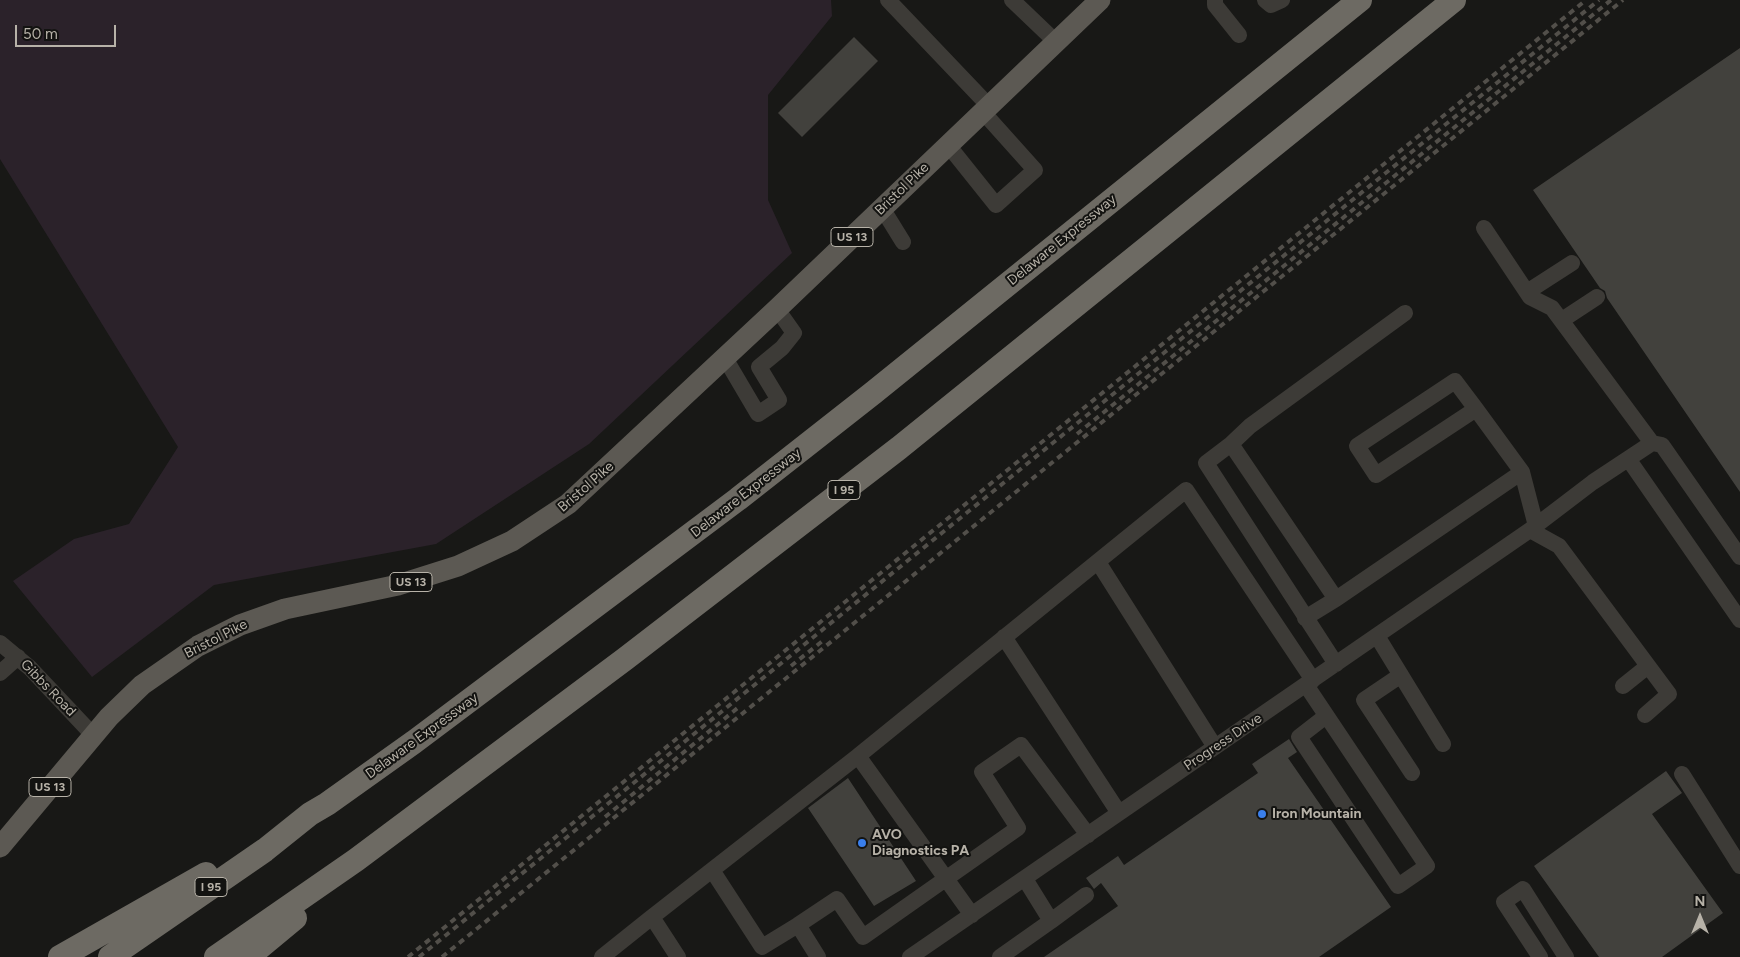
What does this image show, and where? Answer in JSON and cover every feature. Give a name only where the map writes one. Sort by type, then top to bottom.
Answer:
[{"type":"highway","name":"Delaware Expressway","points":[[110,957],[265,850],[310,814],[414,742],[738,500],[873,394],[1360,0]]},
{"type":"highway","name":"I 95","points":[[216,957],[356,860],[624,659],[899,448],[1454,0]]},
{"type":"highway","points":[[60,957],[310,814]]},
{"type":"highway","points":[[248,957],[286,927],[356,860]]},
{"type":"main road","name":"Bristol Pike","points":[[0,847],[93,735],[142,685],[179,658],[218,635],[285,609],[398,585],[439,573],[486,554],[533,528],[586,489],[1100,0]]},
{"type":"street","points":[[1215,0],[1215,5],[1239,35]]},
{"type":"street","points":[[1265,0],[1271,5],[1282,0]]},
{"type":"street","points":[[892,2],[986,109],[1035,170],[996,205],[948,145]]},
{"type":"street","points":[[1022,3],[1056,42]]},
{"type":"street","points":[[882,208],[903,242]]},
{"type":"street","points":[[1484,228],[1530,297],[1552,308],[1652,442],[1662,445],[1740,557]]},
{"type":"street","points":[[1527,292],[1572,264]]},
{"type":"street","points":[[1562,320],[1597,297]]},
{"type":"street","points":[[725,358],[758,414],[779,400],[759,367],[782,348],[794,333],[777,309]]},
{"type":"street","points":[[1336,664],[1206,463],[1231,444],[1250,426],[1405,313]]},
{"type":"street","points":[[1476,410],[1376,475],[1357,446],[1455,381],[1522,472],[1533,528],[1559,546],[1669,694],[1645,715]]},
{"type":"street","name":"Progress Drive","points":[[910,957],[1533,528],[1592,482],[1629,460],[1652,442]]},
{"type":"street","points":[[1231,444],[1336,599]]},
{"type":"street","points":[[1629,460],[1740,620]]},
{"type":"street","points":[[1306,618],[1522,472]]},
{"type":"street","points":[[602,957],[858,756],[1186,490],[1309,683],[1326,716],[1427,866],[1398,886],[1298,737],[1326,716]]},
{"type":"street","points":[[1098,562],[1215,747]]},
{"type":"street","points":[[1377,636],[1443,744]]},
{"type":"street","points":[[1004,637],[1119,813]]},
{"type":"street","name":"Gibbs Road","points":[[0,642],[18,657],[93,735]]},
{"type":"street","points":[[0,673],[18,657]]},
{"type":"street","points":[[1623,686],[1648,666]]},
{"type":"street","points":[[1401,675],[1364,700],[1412,773]]},
{"type":"street","points":[[712,870],[765,952],[798,925],[837,899],[863,937],[1018,828],[982,772],[1021,745],[1088,835]]},
{"type":"street","points":[[858,756],[972,915]]},
{"type":"street","points":[[1682,774],[1740,866]]},
{"type":"street","points":[[1025,879],[1051,921]]},
{"type":"street","points":[[1540,957],[1504,902],[1522,889],[1566,957]]},
{"type":"street","points":[[1000,957],[1086,896]]},
{"type":"street","points":[[652,917],[678,957]]},
{"type":"street","points":[[798,925],[818,957]]},
{"type":"shaded area","points":[[0,0],[831,0],[832,16],[768,95],[768,200],[792,253],[589,444],[436,544],[214,585],[92,677],[13,581],[74,539],[129,524],[178,447],[0,159]]},
{"type":"building","points":[[854,37],[878,61],[802,137],[778,113]]},
{"type":"building","points":[[1740,48],[1740,492],[1607,298],[1605,291],[1600,288],[1533,190]]},
{"type":"building","name":"Iron Mountain","points":[[1289,739],[1297,752],[1288,758],[1391,907],[1319,957],[1044,957],[1118,906],[1101,883],[1094,889],[1086,878],[1118,856],[1124,865],[1258,773],[1252,764]]},
{"type":"building","points":[[1666,771],[1682,793],[1652,814],[1723,913],[1662,957],[1599,957],[1534,866]]},
{"type":"building","name":"AVO Diagnostics PA","points":[[848,778],[916,881],[874,906],[808,808]]},
{"type":"railway","points":[[408,957],[1586,0]]},
{"type":"railway","points":[[419,957],[1599,0]]},
{"type":"railway","points":[[1077,434],[1611,0]]},
{"type":"railway","points":[[442,957],[1623,0]]},
{"type":"railway","points":[[791,666],[825,639]]},
{"type":"railway","points":[[605,817],[740,706]]},
{"type":"place","name":"Iron Mountain","points":[[1262,814]]},
{"type":"place","name":"AVO Diagnostics PA","points":[[862,843]]}]
